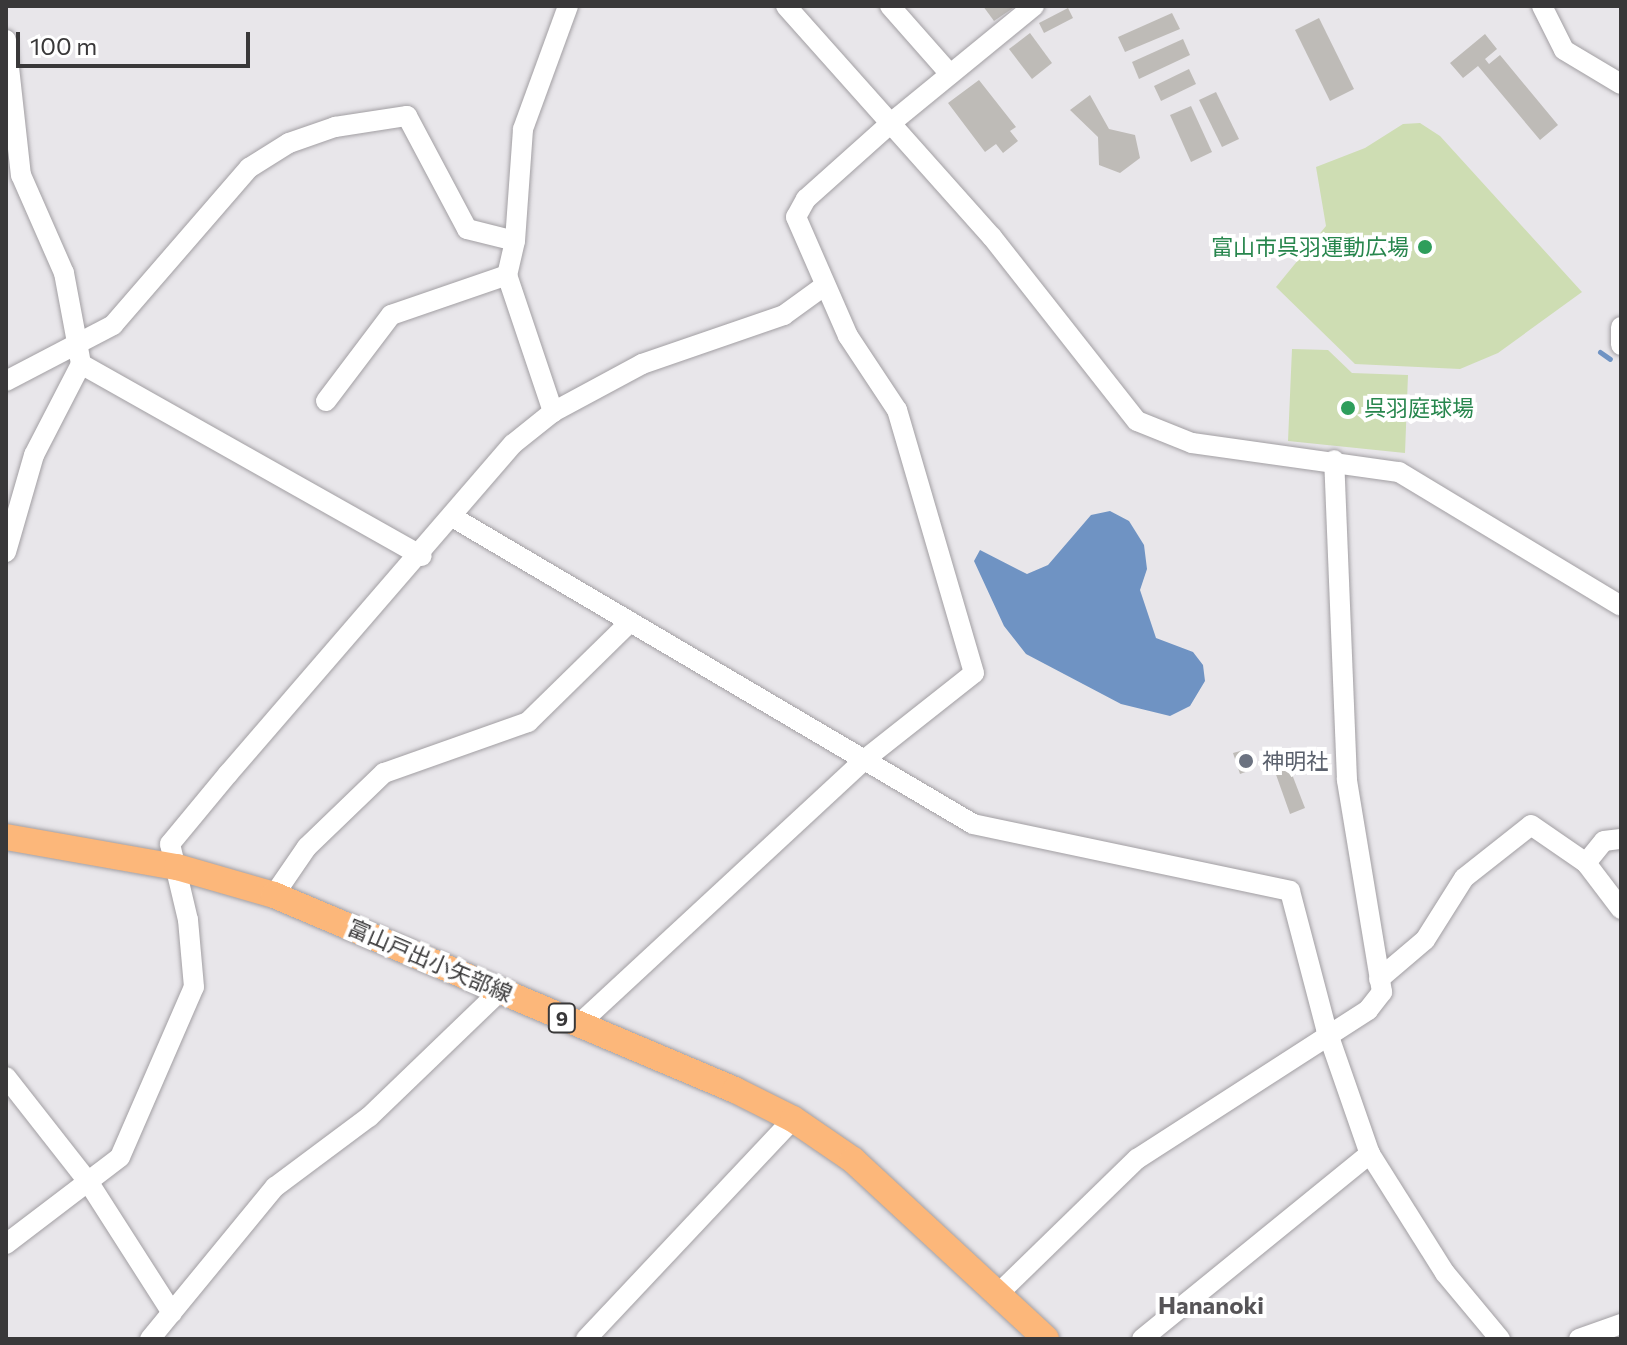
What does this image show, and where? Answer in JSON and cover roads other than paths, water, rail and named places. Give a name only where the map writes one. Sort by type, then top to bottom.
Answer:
[{"type":"main road","name":"富山戸出小矢部線","points":[[6,837],[177,867],[274,895],[501,990],[793,1119],[910,1207],[1046,1339]]},
{"type":"street","points":[[553,412],[507,275],[515,241],[523,129],[568,6]]},
{"type":"street","points":[[786,6],[992,237],[1137,421],[1192,443],[1334,460],[1416,480],[1621,606]]},
{"type":"street","points":[[890,6],[950,74]]},
{"type":"street","points":[[578,1025],[864,760],[974,673],[897,410],[824,286],[796,217],[806,199],[891,123],[1034,6]]},
{"type":"street","points":[[1542,6],[1564,50],[1621,84]]},
{"type":"street","points":[[6,40],[8,112],[21,175],[64,273],[80,354],[34,455],[6,552]]},
{"type":"street","points":[[6,381],[80,354],[135,306],[249,168],[289,143],[377,116],[407,116],[467,229],[515,241]]},
{"type":"street","points":[[326,401],[391,315],[507,275]]},
{"type":"street","points":[[6,1244],[120,1157],[194,987],[177,867],[170,844],[422,556],[513,444],[553,412],[642,364],[719,332],[784,315],[824,286]]},
{"type":"street","points":[[1621,327],[1621,345]]},
{"type":"street","points":[[80,354],[422,556]]},
{"type":"street","points":[[998,1294],[1137,1159],[1368,1010],[1382,992],[1347,780],[1334,460]]},
{"type":"street","points":[[454,518],[973,824],[1290,891],[1329,1035],[1370,1154],[1445,1273],[1500,1339]]},
{"type":"street","points":[[274,895],[307,847],[384,773],[528,722],[630,622]]},
{"type":"street","points":[[1379,979],[1425,940],[1464,878],[1531,825],[1586,863],[1621,909]]},
{"type":"street","points":[[1586,863],[1604,841],[1621,839]]},
{"type":"street","points":[[150,1339],[275,1187],[369,1117],[501,990]]},
{"type":"street","points":[[6,1077],[89,1183],[172,1313]]},
{"type":"street","points":[[586,1339],[793,1119]]},
{"type":"street","points":[[1142,1339],[1370,1154]]},
{"type":"street","points":[[1579,1339],[1621,1324]]},
{"type":"water","points":[[1110,511],[1129,521],[1144,545],[1147,569],[1140,590],[1156,638],[1193,652],[1203,665],[1205,681],[1190,706],[1170,716],[1121,704],[1026,654],[1004,626],[974,561],[980,550],[1027,574],[1048,565],[1091,515]]},
{"type":"waterway","points":[[1600,352],[1610,359]]},
{"type":"place","name":"富山市呉羽運動広場","points":[[1425,247]]},
{"type":"place","name":"呉羽庭球場","points":[[1348,408]]},
{"type":"place","name":"神明社","points":[[1246,761]]},
{"type":"district","name":"Hananoki","points":[[1211,1305]]}]
